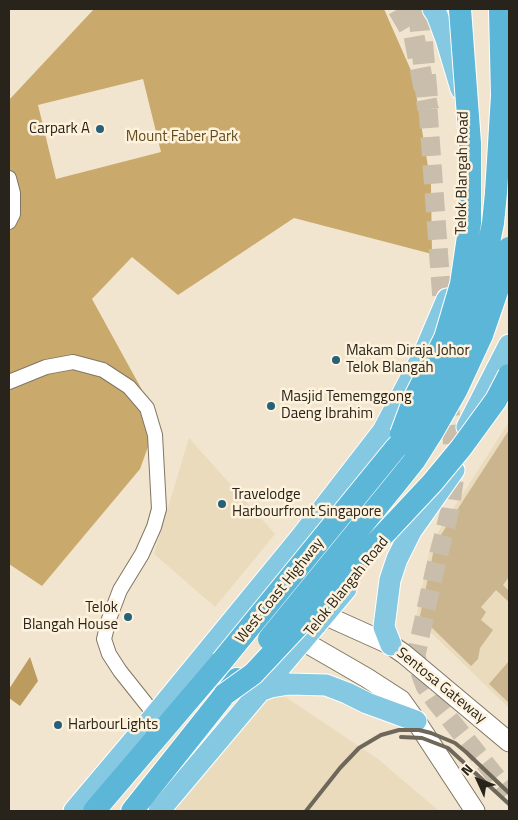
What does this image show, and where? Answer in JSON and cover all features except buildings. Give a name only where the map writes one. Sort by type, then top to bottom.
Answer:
[{"type":"highway","points":[[395,449],[414,399],[444,338],[461,284],[470,223],[470,143],[460,9]]},
{"type":"highway","name":"West Coast Highway","points":[[94,811],[222,661],[395,449],[417,425],[443,384],[463,336],[486,257],[493,223],[502,96],[500,9]]},
{"type":"highway","name":"West Coast Highway","points":[[132,811],[419,453],[457,389],[482,335],[500,283],[509,248]]},
{"type":"highway","points":[[225,694],[253,674],[432,484],[491,407],[509,375]]},
{"type":"main road","points":[[432,9],[437,15],[446,39],[464,96]]},
{"type":"main road","name":"Telok Blangah Road","points":[[74,811],[301,537],[383,431],[424,354],[442,313],[459,259],[464,218],[466,9]]},
{"type":"main road","name":"Telok Blangah Road","points":[[159,811],[357,576],[452,450],[473,417],[509,345]]},
{"type":"main road","points":[[391,645],[384,626],[390,580],[397,559],[412,531],[479,432],[485,412],[485,393]]},
{"type":"main road","points":[[301,537],[285,606],[284,614],[288,627],[303,641],[367,678],[400,700],[416,721],[475,811]]},
{"type":"main road","name":"Sentosa Gateway","points":[[225,630],[252,616],[285,606],[300,605],[391,645],[509,742]]},
{"type":"main road","points":[[260,691],[289,684],[326,685],[416,721]]},
{"type":"street","points":[[9,178],[13,192],[13,214],[9,222]]},
{"type":"street","points":[[9,382],[46,367],[73,362],[103,370],[129,387],[147,408],[155,435],[159,509],[154,528],[142,554],[120,590],[104,639],[109,654],[116,666],[155,715]]},
{"type":"shaded area","points":[[509,422],[509,708],[416,618],[431,543]]},
{"type":"shaded area","points":[[509,430],[509,577],[503,585],[509,591],[509,602],[496,590],[481,607],[486,612],[481,620],[493,630],[480,648],[478,659],[471,666],[420,616],[435,544]]},
{"type":"shaded area","points":[[189,438],[275,534],[215,607],[154,554]]},
{"type":"shaded area","points":[[30,657],[38,681],[20,706],[9,698],[9,689]]},
{"type":"shaded area","points":[[509,661],[509,703],[489,684]]},
{"type":"shaded area","points":[[275,690],[378,759],[439,811],[170,811]]},
{"type":"green space","name":"Mount Faber Park","points":[[94,9],[384,9],[413,75],[431,185],[432,254],[294,218],[178,295],[132,257],[92,299],[158,419],[140,469],[42,586],[9,564],[9,100]],"holes":[[[143,79],[161,152],[56,179],[38,105]]]},
{"type":"tunnel","points":[[398,9],[414,36],[428,109]]},
{"type":"tunnel","points":[[419,9],[428,109]]},
{"type":"tunnel","points":[[428,109],[443,314]]},
{"type":"tunnel","points":[[449,397],[455,475],[450,510],[416,655],[425,686],[509,793]]},
{"type":"railway","points":[[306,811],[340,768],[359,748],[381,735],[399,730],[419,730],[455,743],[509,793]]},
{"type":"railway","points":[[401,737],[422,738],[448,748],[509,804]]},
{"type":"place","name":"Carpark A","points":[[100,129]]},
{"type":"place","name":"Makam Diraja Johor Telok Blangah","points":[[336,360]]},
{"type":"place","name":"Masjid Tememggong Daeng Ibrahim","points":[[271,406]]},
{"type":"place","name":"Travelodge Harbourfront Singapore","points":[[222,504]]},
{"type":"place","name":"Telok Blangah House","points":[[128,617]]},
{"type":"place","name":"HarbourLights","points":[[58,725]]}]
